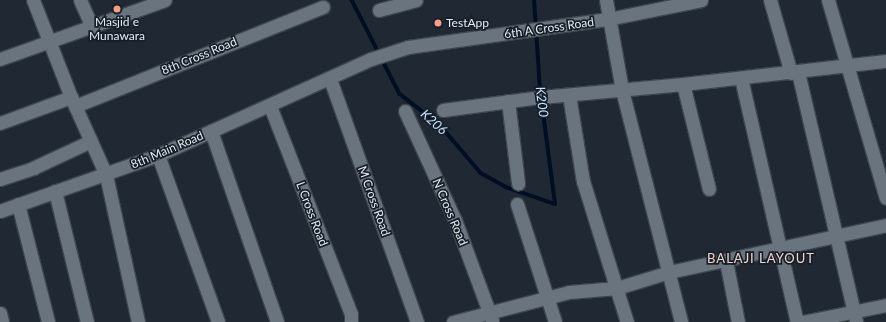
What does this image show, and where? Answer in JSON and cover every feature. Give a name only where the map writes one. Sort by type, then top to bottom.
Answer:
[{"type":"street","points":[[33,0],[73,102],[106,174],[138,322]]},
{"type":"street","points":[[80,0],[92,28]]},
{"type":"street","points":[[0,60],[92,28],[147,3],[165,0]]},
{"type":"street","points":[[379,10],[416,0]]},
{"type":"street","points":[[606,0],[608,19],[622,90],[681,322]]},
{"type":"street","name":"6th A Cross Road","points":[[330,79],[371,59],[408,47],[608,19],[701,0]]},
{"type":"street","points":[[770,0],[794,72],[854,317]]},
{"type":"street","points":[[828,0],[846,66],[886,198]]},
{"type":"street","name":"8th Cross Road","points":[[0,123],[73,102],[323,6]]},
{"type":"street","points":[[443,110],[508,101],[741,78],[886,61]]},
{"type":"street","points":[[741,78],[782,249],[797,322]]},
{"type":"street","name":"8th Main Road","points":[[0,211],[158,155],[330,79]]},
{"type":"street","name":"M Cross Road","points":[[330,79],[418,322]]},
{"type":"street","points":[[683,84],[709,189]]},
{"type":"street","points":[[569,95],[583,180],[627,322]]},
{"type":"street","points":[[508,101],[518,183]]},
{"type":"street","name":"L Cross Road","points":[[270,106],[351,314],[351,322]]},
{"type":"street","name":"N Cross Road","points":[[405,112],[455,220],[492,318]]},
{"type":"street","points":[[211,131],[277,322]]},
{"type":"street","points":[[0,179],[33,168],[90,141]]},
{"type":"street","points":[[158,155],[218,322]]},
{"type":"street","points":[[55,191],[87,322]]},
{"type":"street","points":[[18,204],[48,322]]},
{"type":"street","points":[[517,204],[555,322]]},
{"type":"street","points":[[453,322],[492,318],[569,292],[617,288],[669,272],[782,249],[886,225]]},
{"type":"street","points":[[726,261],[738,322]]},
{"type":"street","points":[[802,322],[854,317],[886,305]]},
{"type":"street","points":[[0,313],[2,322]]},
{"type":"waterway","name":"K206","points":[[352,0],[379,53]]},
{"type":"waterway","name":"K206","points":[[382,59],[400,94],[440,125],[481,173],[506,187],[555,204],[540,90],[534,0]]},
{"type":"place","name":"Masjid e Munawara","points":[[117,9]]},
{"type":"place","name":"TestApp","points":[[438,23]]},
{"type":"district","name":"BALAJI LAYOUT","points":[[761,258]]},
{"type":"water label","name":"K200","points":[[542,102]]}]
